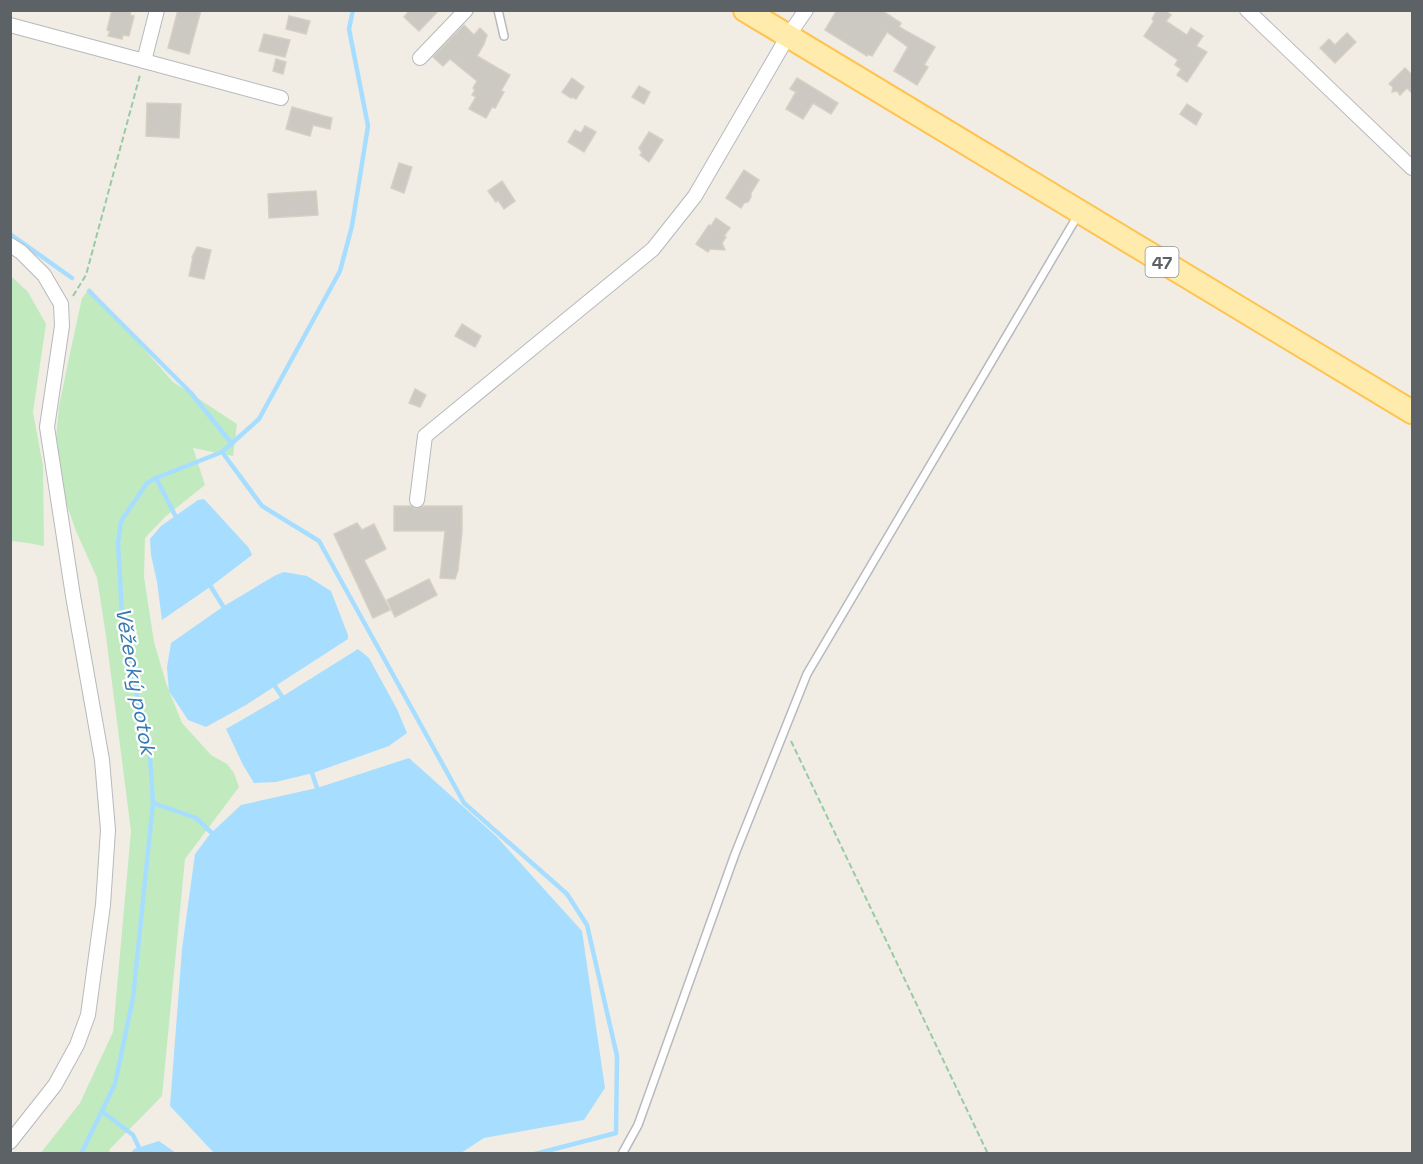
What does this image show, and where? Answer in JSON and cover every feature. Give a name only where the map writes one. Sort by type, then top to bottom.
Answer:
[{"type":"main road","name":"47","points":[[745,10],[1413,412]]},
{"type":"street","points":[[144,61],[157,10]]},
{"type":"street","points":[[420,58],[466,10]]},
{"type":"street","points":[[417,500],[425,436],[652,249],[695,196],[788,36],[806,10]]},
{"type":"street","points":[[1247,10],[1413,168]]},
{"type":"street","points":[[10,25],[281,98]]},
{"type":"street","points":[[10,246],[21,252],[44,275],[61,304],[62,326],[48,427],[73,596],[102,760],[108,830],[103,905],[88,1015],[77,1045],[55,1085],[10,1142]]},
{"type":"lane","points":[[498,10],[504,36]]},
{"type":"lane","points":[[622,1154],[638,1125],[735,854],[807,674],[1080,212]]},
{"type":"path","points":[[61,304],[75,294],[86,275],[144,61]]},
{"type":"path","points":[[785,728],[988,1154]]},
{"type":"green space","points":[[11,276],[28,292],[46,324],[33,412],[43,466],[44,546],[11,541]]},
{"type":"green space","points":[[90,288],[173,382],[237,424],[233,456],[193,448],[205,485],[166,516],[145,538],[144,577],[154,642],[166,683],[182,723],[211,755],[227,764],[234,773],[239,787],[185,859],[162,1096],[110,1149],[109,1153],[40,1154],[80,1103],[113,1032],[131,831],[97,578],[76,531],[63,494],[55,448],[59,406],[82,298]]},
{"type":"water","points":[[204,499],[249,548],[252,555],[162,620],[150,539],[161,526],[198,500]]},
{"type":"water","points":[[284,572],[307,576],[331,591],[348,639],[246,705],[206,727],[188,720],[169,691],[167,667],[171,643],[224,606]]},
{"type":"water","points":[[358,649],[369,658],[397,709],[407,733],[389,746],[313,773],[276,782],[254,783],[226,729]]},
{"type":"water","points":[[409,758],[497,837],[582,931],[605,1088],[584,1120],[484,1138],[461,1153],[214,1153],[170,1106],[182,949],[195,854],[210,834],[241,805],[317,788]]},
{"type":"water","points":[[159,1141],[176,1153],[131,1153],[134,1149]]},
{"type":"building","points":[[112,10],[131,10],[130,15],[134,16],[129,36],[123,35],[122,39],[108,36],[110,31],[107,30]]},
{"type":"building","points":[[178,10],[201,10],[189,54],[168,48]]},
{"type":"building","points":[[410,10],[439,10],[419,31],[404,17]]},
{"type":"building","points":[[837,10],[881,10],[901,23],[899,27],[935,47],[924,65],[928,67],[917,85],[894,71],[908,47],[887,32],[872,56],[868,54],[867,56],[825,30]]},
{"type":"building","points":[[1157,10],[1164,10],[1171,15],[1166,21],[1187,35],[1191,28],[1203,36],[1196,46],[1207,52],[1187,82],[1177,75],[1181,69],[1175,65],[1178,60],[1144,36],[1154,21],[1152,19]]},
{"type":"building","points":[[289,16],[310,21],[306,34],[286,29]]},
{"type":"building","points":[[464,25],[474,35],[480,28],[487,35],[477,56],[510,75],[501,91],[504,92],[486,118],[469,109],[476,97],[472,95],[477,81],[450,59],[443,66],[433,57]]},
{"type":"building","points":[[1347,33],[1356,42],[1335,63],[1320,48],[1329,39],[1335,45]]},
{"type":"building","points":[[264,34],[290,40],[285,57],[259,51]]},
{"type":"building","points":[[276,59],[286,62],[283,74],[273,71]]},
{"type":"building","points":[[1405,68],[1413,76],[1413,94],[1407,88],[1400,95],[1397,91],[1392,92],[1393,87],[1389,84]]},
{"type":"building","points":[[572,78],[584,87],[576,99],[562,92]]},
{"type":"building","points":[[797,78],[838,103],[831,114],[813,103],[803,119],[786,109],[796,92],[790,89]]},
{"type":"building","points":[[639,86],[650,92],[644,104],[632,97]]},
{"type":"building","points":[[147,103],[181,104],[179,138],[146,136]]},
{"type":"building","points":[[1187,104],[1202,114],[1196,125],[1180,114]]},
{"type":"building","points":[[292,107],[332,118],[330,129],[313,125],[310,136],[286,129]]},
{"type":"building","points":[[585,126],[596,132],[584,152],[568,142],[575,130],[581,133]]},
{"type":"building","points":[[649,132],[663,140],[649,162],[640,155],[642,153],[639,148]]},
{"type":"building","points":[[399,163],[412,167],[404,193],[391,188]]},
{"type":"building","points":[[744,170],[759,180],[748,202],[744,203],[741,208],[726,198]]},
{"type":"building","points":[[502,181],[515,201],[504,209],[488,191]]},
{"type":"building","points":[[316,191],[318,215],[269,218],[268,194]]},
{"type":"building","points":[[716,218],[730,228],[722,243],[725,250],[710,249],[708,252],[696,244]]},
{"type":"building","points":[[197,247],[211,250],[204,279],[189,276],[192,257]]},
{"type":"building","points":[[462,324],[481,336],[475,347],[455,336]]},
{"type":"building","points":[[415,389],[426,395],[420,407],[409,403]]},
{"type":"building","points":[[394,506],[411,506],[416,509],[424,506],[462,506],[462,531],[455,579],[440,578],[445,531],[394,531]]},
{"type":"building","points":[[357,523],[362,530],[374,524],[386,549],[364,560],[390,610],[373,618],[334,534]]},
{"type":"building","points":[[429,579],[437,595],[395,617],[387,600]]},
{"type":"waterway","name":"Věžecký potok","points":[[81,1154],[115,1084],[133,998],[153,803],[150,757],[123,633],[118,543],[121,521],[147,483],[222,452],[259,419],[340,271],[352,226],[368,126],[349,29],[353,10]]},
{"type":"waterway","points":[[10,234],[72,278]]},
{"type":"waterway","points":[[89,291],[191,393],[232,444]]},
{"type":"waterway","points":[[222,452],[262,506],[319,541],[464,803],[567,894],[587,925],[617,1056],[616,1133],[535,1154]]},
{"type":"waterway","points":[[156,478],[178,521]]},
{"type":"waterway","points":[[208,582],[226,611]]},
{"type":"waterway","points":[[273,683],[285,701]]},
{"type":"waterway","points":[[310,767],[319,794]]},
{"type":"waterway","points":[[153,803],[196,818],[214,835]]},
{"type":"waterway","points":[[103,1112],[133,1135],[142,1154]]}]
